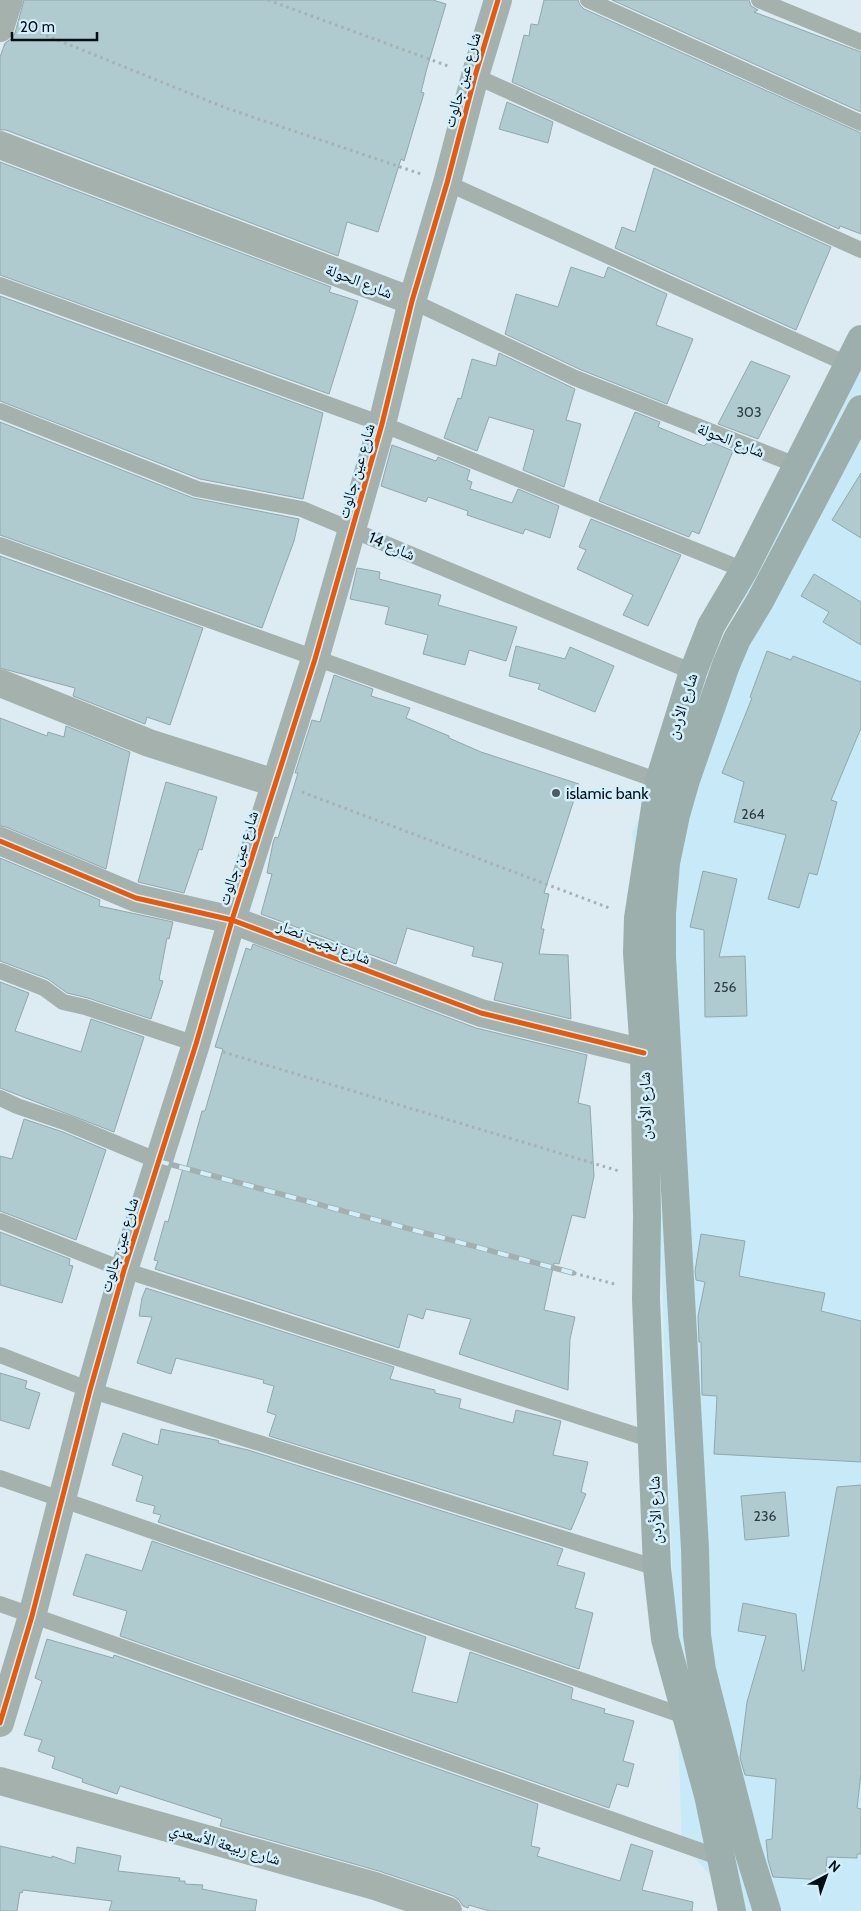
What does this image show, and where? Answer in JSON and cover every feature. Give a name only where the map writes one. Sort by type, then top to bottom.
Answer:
[{"type":"highway","name":"شارع الأردن","points":[[732,1911],[708,1795],[665,1639],[657,1568],[646,1296],[647,1216],[644,1053],[638,953],[638,918],[658,781],[693,672],[711,626],[744,570],[861,339]]},
{"type":"highway","name":"شارع الأردن","points":[[767,1911],[747,1847],[716,1726],[702,1670],[697,1635],[695,1549],[662,913],[666,864],[676,815],[686,780],[737,639],[760,601],[861,409]]},
{"type":"highway","points":[[647,1216],[677,1223]]},
{"type":"highway","points":[[646,1296],[681,1301]]},
{"type":"street","name":"شارع عين جالوت","points":[[0,1722],[32,1616],[64,1499],[90,1390],[124,1270],[315,659],[382,424],[412,301],[498,0]]},
{"type":"street","name":"شارع الحولة","points":[[0,145],[412,301]]},
{"type":"street","points":[[0,683],[149,743],[275,782]]},
{"type":"street","name":"شارع نجيب نصار","points":[[0,841],[136,898],[232,920],[482,1013],[644,1053]]},
{"type":"street","name":"شارع ربيعة الأسعدي","points":[[0,1781],[375,1886],[448,1911]]},
{"type":"lane","points":[[588,0],[861,123]]},
{"type":"lane","points":[[759,0],[861,42]]},
{"type":"lane","points":[[475,76],[861,250]]},
{"type":"lane","points":[[447,183],[847,364]]},
{"type":"lane","points":[[0,284],[382,424],[744,570]]},
{"type":"lane","name":"شارع الحولة","points":[[412,301],[575,378],[796,465]]},
{"type":"lane","name":"شارع 14","points":[[0,411],[197,489],[302,509],[693,672]]},
{"type":"lane","points":[[0,545],[658,781]]},
{"type":"lane","points":[[0,971],[44,988],[63,1002],[85,1007],[196,1044]]},
{"type":"lane","points":[[0,1098],[17,1106],[68,1123],[158,1161]]},
{"type":"lane","points":[[0,1221],[124,1270],[652,1440]]},
{"type":"lane","points":[[0,1355],[90,1390],[657,1568]]},
{"type":"lane","points":[[0,1478],[687,1717]]},
{"type":"lane","points":[[0,1604],[721,1858]]},
{"type":"path","points":[[268,0],[475,76]]},
{"type":"path","points":[[4,15],[226,108],[447,183]]},
{"type":"path","points":[[275,782],[638,918]]},
{"type":"path","points":[[196,1044],[646,1178]]},
{"type":"path","points":[[158,1161],[646,1296]]},
{"type":"shaded area","points":[[861,343],[861,1911],[741,1911],[682,1843],[652,1002],[632,833],[833,411]]},
{"type":"building","points":[[24,0],[433,0],[446,4],[427,68],[421,92],[424,93],[404,161],[401,159],[378,232],[347,222],[338,256],[6,130],[0,130],[0,57],[5,43],[15,33]]},
{"type":"building","points":[[544,0],[578,0],[584,9],[861,133],[861,234],[840,226],[839,229],[512,82],[524,35],[529,36],[531,24],[538,25]]},
{"type":"building","points":[[612,0],[749,0],[751,6],[758,10],[754,12],[861,52],[861,112]]},
{"type":"building","points":[[507,102],[553,122],[548,143],[499,129]]},
{"type":"building","points":[[0,162],[331,287],[329,292],[358,301],[329,394],[0,275]]},
{"type":"building","points":[[654,168],[831,247],[796,330],[615,248],[622,227],[635,232]]},
{"type":"building","points":[[571,267],[604,278],[608,267],[667,294],[656,325],[693,339],[667,404],[579,369],[505,334],[516,294],[558,307]]},
{"type":"building","points":[[0,296],[323,413],[303,499],[200,479],[0,401]]},
{"type":"building","points":[[499,353],[575,389],[566,420],[581,424],[564,487],[523,470],[534,430],[489,417],[477,451],[444,438],[458,398],[461,399],[472,359],[496,366]]},
{"type":"building","points":[[751,361],[790,376],[758,439],[718,424]]},
{"type":"building","points":[[635,412],[660,422],[658,427],[704,446],[709,441],[733,451],[699,534],[692,531],[689,537],[599,501]]},
{"type":"building","points":[[0,422],[193,498],[299,519],[294,541],[262,628],[0,535]]},
{"type":"building","points":[[392,445],[436,461],[438,457],[470,470],[467,480],[472,482],[470,489],[512,503],[518,489],[559,506],[550,538],[525,529],[523,534],[467,515],[468,511],[428,497],[426,502],[381,486]]},
{"type":"building","points":[[861,473],[861,538],[832,520]]},
{"type":"building","points":[[591,519],[681,555],[648,626],[623,615],[633,595],[577,569],[586,550],[579,547]]},
{"type":"building","points":[[0,556],[203,628],[170,725],[147,717],[145,724],[73,696],[75,688],[0,668]]},
{"type":"building","points":[[357,568],[380,572],[379,579],[441,595],[438,605],[517,627],[506,661],[469,650],[465,665],[423,654],[428,635],[385,624],[389,607],[350,599]]},
{"type":"building","points":[[814,574],[861,602],[861,645],[823,622],[829,612],[801,596]]},
{"type":"building","points":[[516,646],[565,659],[570,647],[614,666],[595,712],[538,689],[540,684],[509,676]]},
{"type":"building","points":[[767,651],[791,660],[793,656],[861,682],[861,728],[831,800],[837,802],[817,875],[809,873],[799,908],[768,899],[786,835],[734,822],[744,782],[722,773],[752,698],[750,697]]},
{"type":"building","points":[[334,675],[373,689],[371,696],[410,708],[406,718],[449,736],[449,738],[481,752],[579,784],[544,893],[549,894],[541,929],[544,929],[539,954],[568,955],[571,1019],[494,1000],[503,963],[472,956],[474,947],[407,928],[396,964],[261,914],[272,874],[267,873],[273,843],[275,837],[278,838],[298,773],[295,773],[312,720],[320,722]]},
{"type":"building","points":[[0,718],[47,736],[48,732],[64,737],[66,726],[130,752],[106,869],[0,826]]},
{"type":"building","points":[[166,782],[217,797],[202,850],[199,849],[184,893],[138,882]]},
{"type":"building","points":[[0,858],[100,900],[99,906],[173,922],[169,939],[167,938],[159,980],[163,981],[151,1019],[67,993],[48,979],[0,961]]},
{"type":"building","points":[[703,871],[737,879],[719,957],[745,956],[747,1016],[705,1017],[704,930],[690,927]]},
{"type":"building","points":[[253,944],[476,1028],[587,1055],[578,1103],[590,1106],[594,1176],[585,1218],[572,1215],[559,1264],[554,1263],[544,1310],[575,1317],[570,1339],[568,1390],[459,1354],[471,1319],[426,1309],[423,1319],[408,1314],[399,1348],[155,1269],[158,1261],[154,1260],[165,1221],[168,1222],[183,1168],[186,1169],[202,1111],[205,1111],[223,1049],[215,1047],[246,948],[251,950]]},
{"type":"building","points":[[0,982],[29,993],[15,1031],[81,1052],[91,1019],[144,1037],[114,1132],[0,1088]]},
{"type":"building","points":[[24,1119],[63,1132],[106,1150],[76,1240],[0,1211],[0,1156],[12,1159]]},
{"type":"building","points":[[0,1232],[70,1259],[69,1265],[73,1266],[62,1303],[0,1285]]},
{"type":"building","points":[[701,1234],[745,1241],[739,1276],[825,1293],[821,1311],[861,1321],[861,1462],[714,1454],[717,1396],[702,1395],[701,1342],[699,1342],[698,1316],[705,1282],[696,1280],[695,1271]]},
{"type":"building","points":[[146,1288],[394,1367],[390,1379],[435,1390],[435,1393],[461,1399],[459,1408],[513,1423],[516,1410],[561,1421],[553,1455],[588,1462],[581,1492],[586,1494],[571,1530],[269,1436],[276,1415],[267,1412],[274,1386],[263,1383],[264,1380],[176,1358],[171,1374],[137,1363],[152,1317],[139,1316]]},
{"type":"building","points":[[0,1373],[27,1381],[25,1388],[40,1393],[29,1429],[0,1420]]},
{"type":"building","points":[[161,1429],[216,1440],[219,1441],[218,1443],[248,1450],[563,1549],[557,1565],[585,1573],[575,1608],[593,1613],[579,1669],[158,1522],[161,1515],[153,1513],[155,1506],[136,1501],[143,1476],[112,1465],[123,1433],[158,1445]]},
{"type":"building","points":[[861,1485],[861,1774],[857,1808],[861,1809],[861,1854],[857,1854],[857,1858],[827,1857],[825,1880],[773,1877],[768,1860],[766,1840],[772,1839],[776,1779],[745,1775],[740,1758],[747,1702],[766,1636],[738,1631],[743,1603],[796,1614],[802,1671],[804,1671],[837,1487]]},
{"type":"building","points":[[785,1492],[789,1536],[745,1540],[741,1496]]},
{"type":"building","points":[[152,1541],[426,1637],[412,1692],[457,1703],[470,1652],[573,1688],[571,1699],[605,1709],[604,1713],[634,1721],[623,1761],[634,1764],[628,1787],[617,1784],[609,1808],[120,1636],[127,1611],[73,1595],[86,1554],[142,1571]]},
{"type":"building","points":[[47,1639],[113,1658],[114,1655],[538,1804],[531,1846],[540,1848],[537,1856],[620,1881],[631,1844],[653,1851],[642,1890],[693,1902],[692,1911],[489,1911],[469,1905],[468,1908],[463,1906],[453,1896],[379,1871],[220,1826],[222,1819],[120,1786],[117,1794],[82,1782],[83,1779],[52,1768],[55,1757],[38,1751],[42,1740],[24,1735],[42,1681],[35,1678]]},
{"type":"building","points":[[0,1846],[52,1858],[52,1856],[75,1864],[77,1847],[121,1856],[118,1871],[180,1878],[179,1881],[185,1881],[185,1884],[203,1885],[202,1889],[257,1900],[255,1911],[109,1911],[112,1901],[23,1890],[22,1893],[20,1892],[17,1911],[0,1911]]},
{"type":"railway","points":[[158,1161],[573,1273]]},
{"type":"cycle path","points":[[0,1723],[32,1616],[90,1390],[124,1270],[315,659],[382,424],[412,301],[498,0]]},
{"type":"cycle path","points":[[0,841],[136,898],[232,920],[481,1013],[644,1053]]},
{"type":"place","name":"islamic bank","points":[[556,793]]}]
